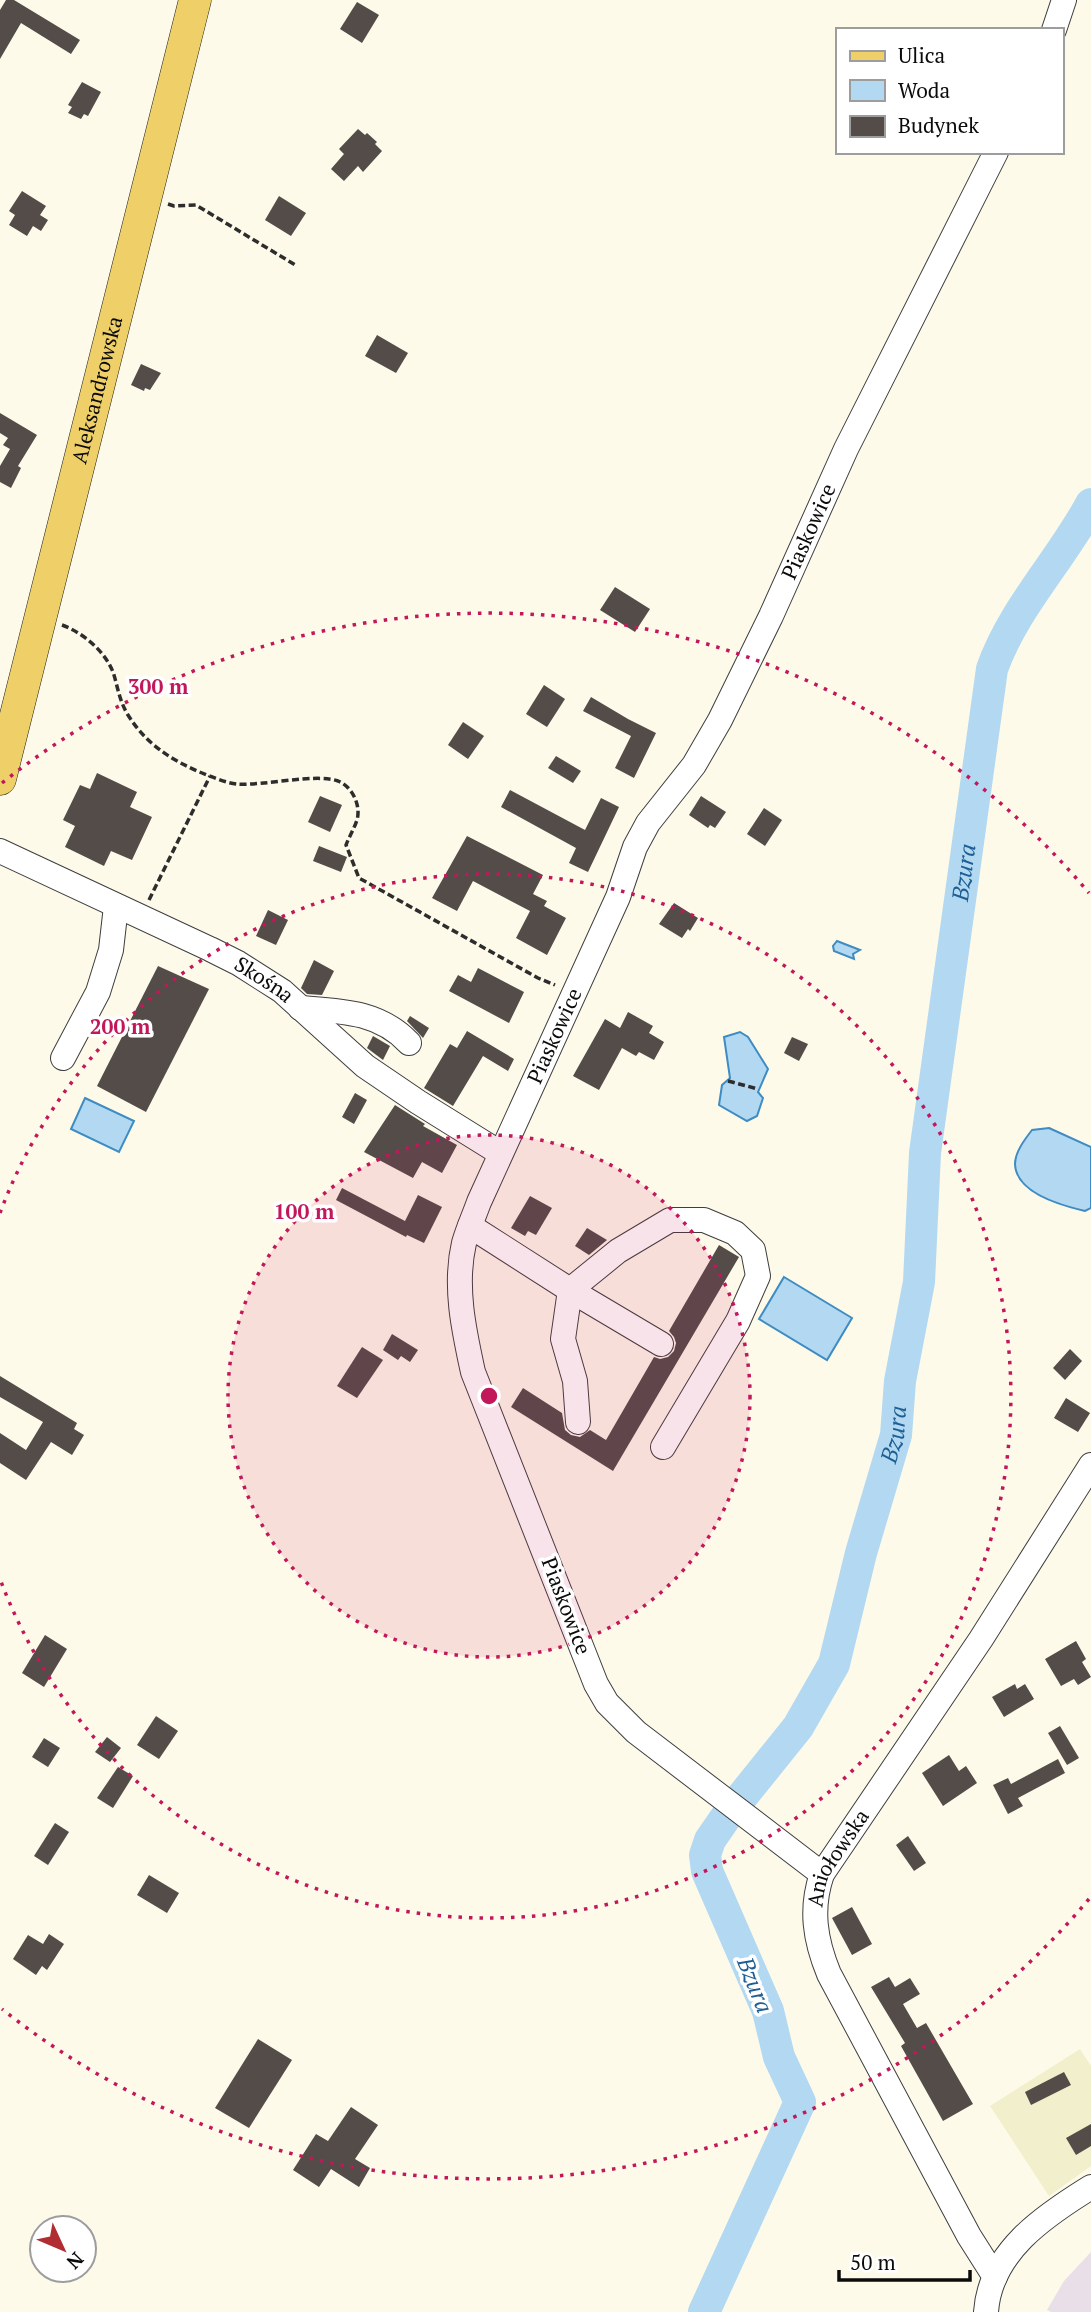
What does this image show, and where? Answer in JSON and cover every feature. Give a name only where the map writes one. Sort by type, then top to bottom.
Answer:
[{"type":"main road","name":"Aleksandrowska","points":[[0,779],[195,0]]},
{"type":"street","points":[[1055,28],[1064,0]]},
{"type":"street","name":"Piaskowice","points":[[822,1874],[636,1732],[607,1703],[596,1684],[473,1373],[460,1294],[464,1244],[500,1153],[618,897],[635,847],[648,823],[694,765],[720,720],[771,616],[846,449],[995,154]]},
{"type":"street","name":"Skośna","points":[[0,851],[238,963],[275,986],[386,1082],[500,1153]]},
{"type":"street","points":[[63,1059],[98,992],[111,950],[117,906]]},
{"type":"street","points":[[300,1008],[363,1014],[384,1023],[409,1043]]},
{"type":"street","points":[[578,1422],[575,1381],[563,1339],[570,1290],[618,1251],[670,1220],[704,1220],[735,1233],[753,1250],[758,1276],[738,1321],[663,1447]]},
{"type":"street","points":[[470,1226],[570,1290],[662,1344]]},
{"type":"street","name":"Aniołowska","points":[[995,2277],[962,2224],[829,1974],[821,1954],[814,1912],[822,1874],[981,1639],[1091,1465]]},
{"type":"street","points":[[986,2312],[995,2277],[1003,2261],[1024,2236],[1091,2187]]},
{"type":"path","points":[[147,196],[174,206],[196,205],[297,266]]},
{"type":"path","points":[[41,617],[74,629],[104,656],[114,675],[118,695],[127,713],[141,734],[164,755],[235,784],[280,783],[307,779],[337,781],[358,801],[357,819],[346,845],[359,878],[538,978],[575,992]]},
{"type":"path","points":[[141,917],[210,776]]},
{"type":"path","points":[[728,1082],[758,1088]]},
{"type":"shaded area","points":[[1080,2049],[1091,2066],[1091,2166],[1049,2196],[990,2106]]},
{"type":"shaded area","points":[[1091,2252],[1091,2312],[1047,2310],[1064,2281]]},
{"type":"water","points":[[837,941],[860,950],[853,954],[854,959],[834,951],[833,946]]},
{"type":"water","points":[[740,1032],[748,1037],[768,1069],[758,1092],[763,1098],[757,1116],[747,1121],[719,1105],[722,1085],[730,1078],[724,1037]]},
{"type":"water","points":[[85,1098],[134,1121],[119,1152],[71,1129]]},
{"type":"water","points":[[1049,1128],[1091,1147],[1091,1208],[1085,1211],[1042,1196],[1023,1183],[1017,1174],[1015,1159],[1032,1130]]},
{"type":"water","points":[[784,1277],[852,1318],[827,1360],[759,1319]]},
{"type":"building","points":[[6,0],[14,0],[80,40],[71,54],[21,23],[0,59],[0,10]]},
{"type":"building","points":[[357,2],[379,15],[362,43],[340,29]]},
{"type":"building","points":[[82,82],[101,92],[88,116],[84,114],[81,119],[68,113],[72,107],[68,105]]},
{"type":"building","points":[[358,129],[377,142],[375,144],[382,151],[363,172],[358,166],[344,181],[331,169],[344,154],[339,149]]},
{"type":"building","points":[[22,191],[46,206],[40,215],[48,220],[41,231],[33,226],[27,236],[9,225],[15,215],[9,211]]},
{"type":"building","points":[[279,196],[306,213],[291,236],[265,220]]},
{"type":"building","points":[[377,335],[408,353],[396,373],[365,356]]},
{"type":"building","points":[[141,364],[161,373],[150,390],[145,388],[144,391],[131,385]]},
{"type":"building","points":[[0,413],[37,435],[18,466],[21,468],[11,488],[0,482],[0,466],[10,449],[3,445],[8,438],[0,433]]},
{"type":"building","points":[[615,587],[650,609],[635,632],[600,610]]},
{"type":"building","points":[[544,685],[565,699],[547,727],[526,714]]},
{"type":"building","points":[[591,697],[656,733],[634,778],[615,768],[631,736],[583,711]]},
{"type":"building","points":[[463,722],[484,736],[468,759],[448,745]]},
{"type":"building","points":[[556,756],[581,771],[573,783],[548,768]]},
{"type":"building","points":[[97,773],[137,792],[130,807],[152,817],[132,860],[111,851],[104,866],[65,847],[75,826],[63,820],[80,785],[90,789]]},
{"type":"building","points":[[510,790],[585,830],[601,798],[619,807],[588,872],[569,863],[576,848],[501,807]]},
{"type":"building","points":[[320,796],[342,805],[330,832],[308,822]]},
{"type":"building","points":[[701,796],[726,812],[715,828],[710,825],[708,828],[689,815]]},
{"type":"building","points":[[764,808],[782,820],[765,846],[747,834]]},
{"type":"building","points":[[467,836],[543,875],[533,894],[547,901],[544,906],[566,918],[547,955],[516,938],[530,911],[473,881],[457,911],[432,898]]},
{"type":"building","points":[[319,846],[347,857],[341,872],[313,861]]},
{"type":"building","points":[[674,903],[698,918],[682,938],[659,924]]},
{"type":"building","points":[[268,910],[288,920],[276,945],[256,936]]},
{"type":"building","points":[[314,960],[334,971],[322,995],[307,994],[301,988]]},
{"type":"building","points":[[158,966],[209,989],[146,1112],[97,1086]]},
{"type":"building","points":[[478,968],[524,992],[509,1023],[449,991],[458,975],[471,982]]},
{"type":"building","points":[[628,1012],[653,1026],[649,1033],[664,1042],[654,1060],[639,1052],[636,1056],[622,1048],[599,1090],[573,1076],[605,1019],[620,1028]]},
{"type":"building","points":[[410,1016],[429,1028],[423,1038],[407,1021]]},
{"type":"building","points":[[467,1031],[514,1059],[508,1071],[483,1056],[453,1106],[424,1088],[450,1044],[457,1048]]},
{"type":"building","points":[[373,1036],[390,1046],[383,1060],[367,1048]]},
{"type":"building","points":[[792,1037],[808,1044],[799,1061],[784,1053]]},
{"type":"building","points":[[355,1093],[367,1100],[354,1124],[342,1117]]},
{"type":"building","points":[[395,1105],[425,1124],[423,1126],[457,1145],[442,1173],[422,1162],[413,1178],[364,1152]]},
{"type":"building","points":[[342,1188],[405,1221],[418,1195],[442,1207],[424,1243],[407,1235],[406,1237],[336,1200]]},
{"type":"building","points":[[530,1196],[552,1208],[536,1235],[528,1231],[525,1236],[511,1228]]},
{"type":"building","points":[[587,1228],[607,1240],[589,1255],[575,1246]]},
{"type":"building","points":[[719,1245],[739,1257],[613,1471],[511,1407],[523,1388],[562,1413],[565,1430],[571,1435],[580,1437],[590,1430],[606,1440],[654,1357],[668,1357],[674,1351],[676,1343],[669,1331]]},
{"type":"building","points":[[392,1334],[418,1350],[410,1362],[401,1356],[398,1360],[383,1350]]},
{"type":"building","points":[[362,1347],[383,1360],[357,1398],[337,1386]]},
{"type":"building","points":[[1070,1349],[1082,1361],[1065,1380],[1053,1368]]},
{"type":"building","points":[[0,1376],[77,1423],[74,1429],[84,1435],[72,1455],[51,1442],[26,1480],[0,1463],[0,1433],[26,1450],[43,1422],[0,1397]]},
{"type":"building","points":[[1066,1398],[1090,1413],[1078,1432],[1054,1418]]},
{"type":"building","points":[[45,1635],[67,1649],[44,1687],[22,1673]]},
{"type":"building","points":[[1076,1641],[1086,1659],[1082,1662],[1091,1677],[1078,1685],[1074,1679],[1061,1686],[1045,1659]]},
{"type":"building","points":[[1015,1684],[1017,1689],[1025,1684],[1034,1699],[1004,1717],[992,1697]]},
{"type":"building","points":[[156,1716],[178,1731],[159,1759],[137,1745]]},
{"type":"building","points":[[1060,1726],[1079,1758],[1067,1765],[1048,1733]]},
{"type":"building","points":[[107,1737],[121,1748],[110,1762],[95,1752]]},
{"type":"building","points":[[44,1738],[60,1748],[48,1767],[32,1757]]},
{"type":"building","points":[[949,1755],[959,1771],[966,1766],[977,1783],[943,1806],[922,1773]]},
{"type":"building","points":[[1058,1759],[1065,1773],[1018,1798],[1023,1806],[1008,1814],[993,1785],[1008,1778],[1011,1784]]},
{"type":"building","points":[[118,1767],[133,1776],[113,1808],[97,1798]]},
{"type":"building","points":[[55,1823],[69,1832],[48,1865],[34,1856]]},
{"type":"building","points":[[908,1836],[926,1863],[914,1871],[896,1845]]},
{"type":"building","points":[[149,1875],[179,1893],[167,1913],[137,1895]]},
{"type":"building","points":[[852,1907],[872,1944],[852,1955],[832,1918]]},
{"type":"building","points":[[49,1934],[64,1944],[47,1970],[42,1966],[36,1975],[13,1959],[28,1935],[43,1944]]},
{"type":"building","points":[[889,1977],[895,1987],[910,1978],[920,1994],[903,2004],[917,2028],[926,2023],[973,2104],[943,2121],[901,2046],[905,2043],[871,1987]]},
{"type":"building","points":[[258,2039],[292,2060],[249,2128],[215,2108]]},
{"type":"building","points":[[1064,2072],[1071,2085],[1031,2105],[1025,2092]]},
{"type":"building","points":[[351,2107],[378,2125],[355,2159],[370,2168],[359,2187],[331,2169],[319,2187],[293,2170],[316,2134],[328,2141]]},
{"type":"building","points":[[1091,2124],[1091,2146],[1076,2155],[1066,2138]]},
{"type":"waterway","name":"Bzura","points":[[704,2312],[800,2102],[779,2057],[768,2011],[707,1871],[705,1855],[710,1840],[728,1814],[798,1727],[834,1664],[861,1553],[896,1435],[900,1381],[919,1282],[925,1153],[992,669],[1012,626],[1091,504]]}]
